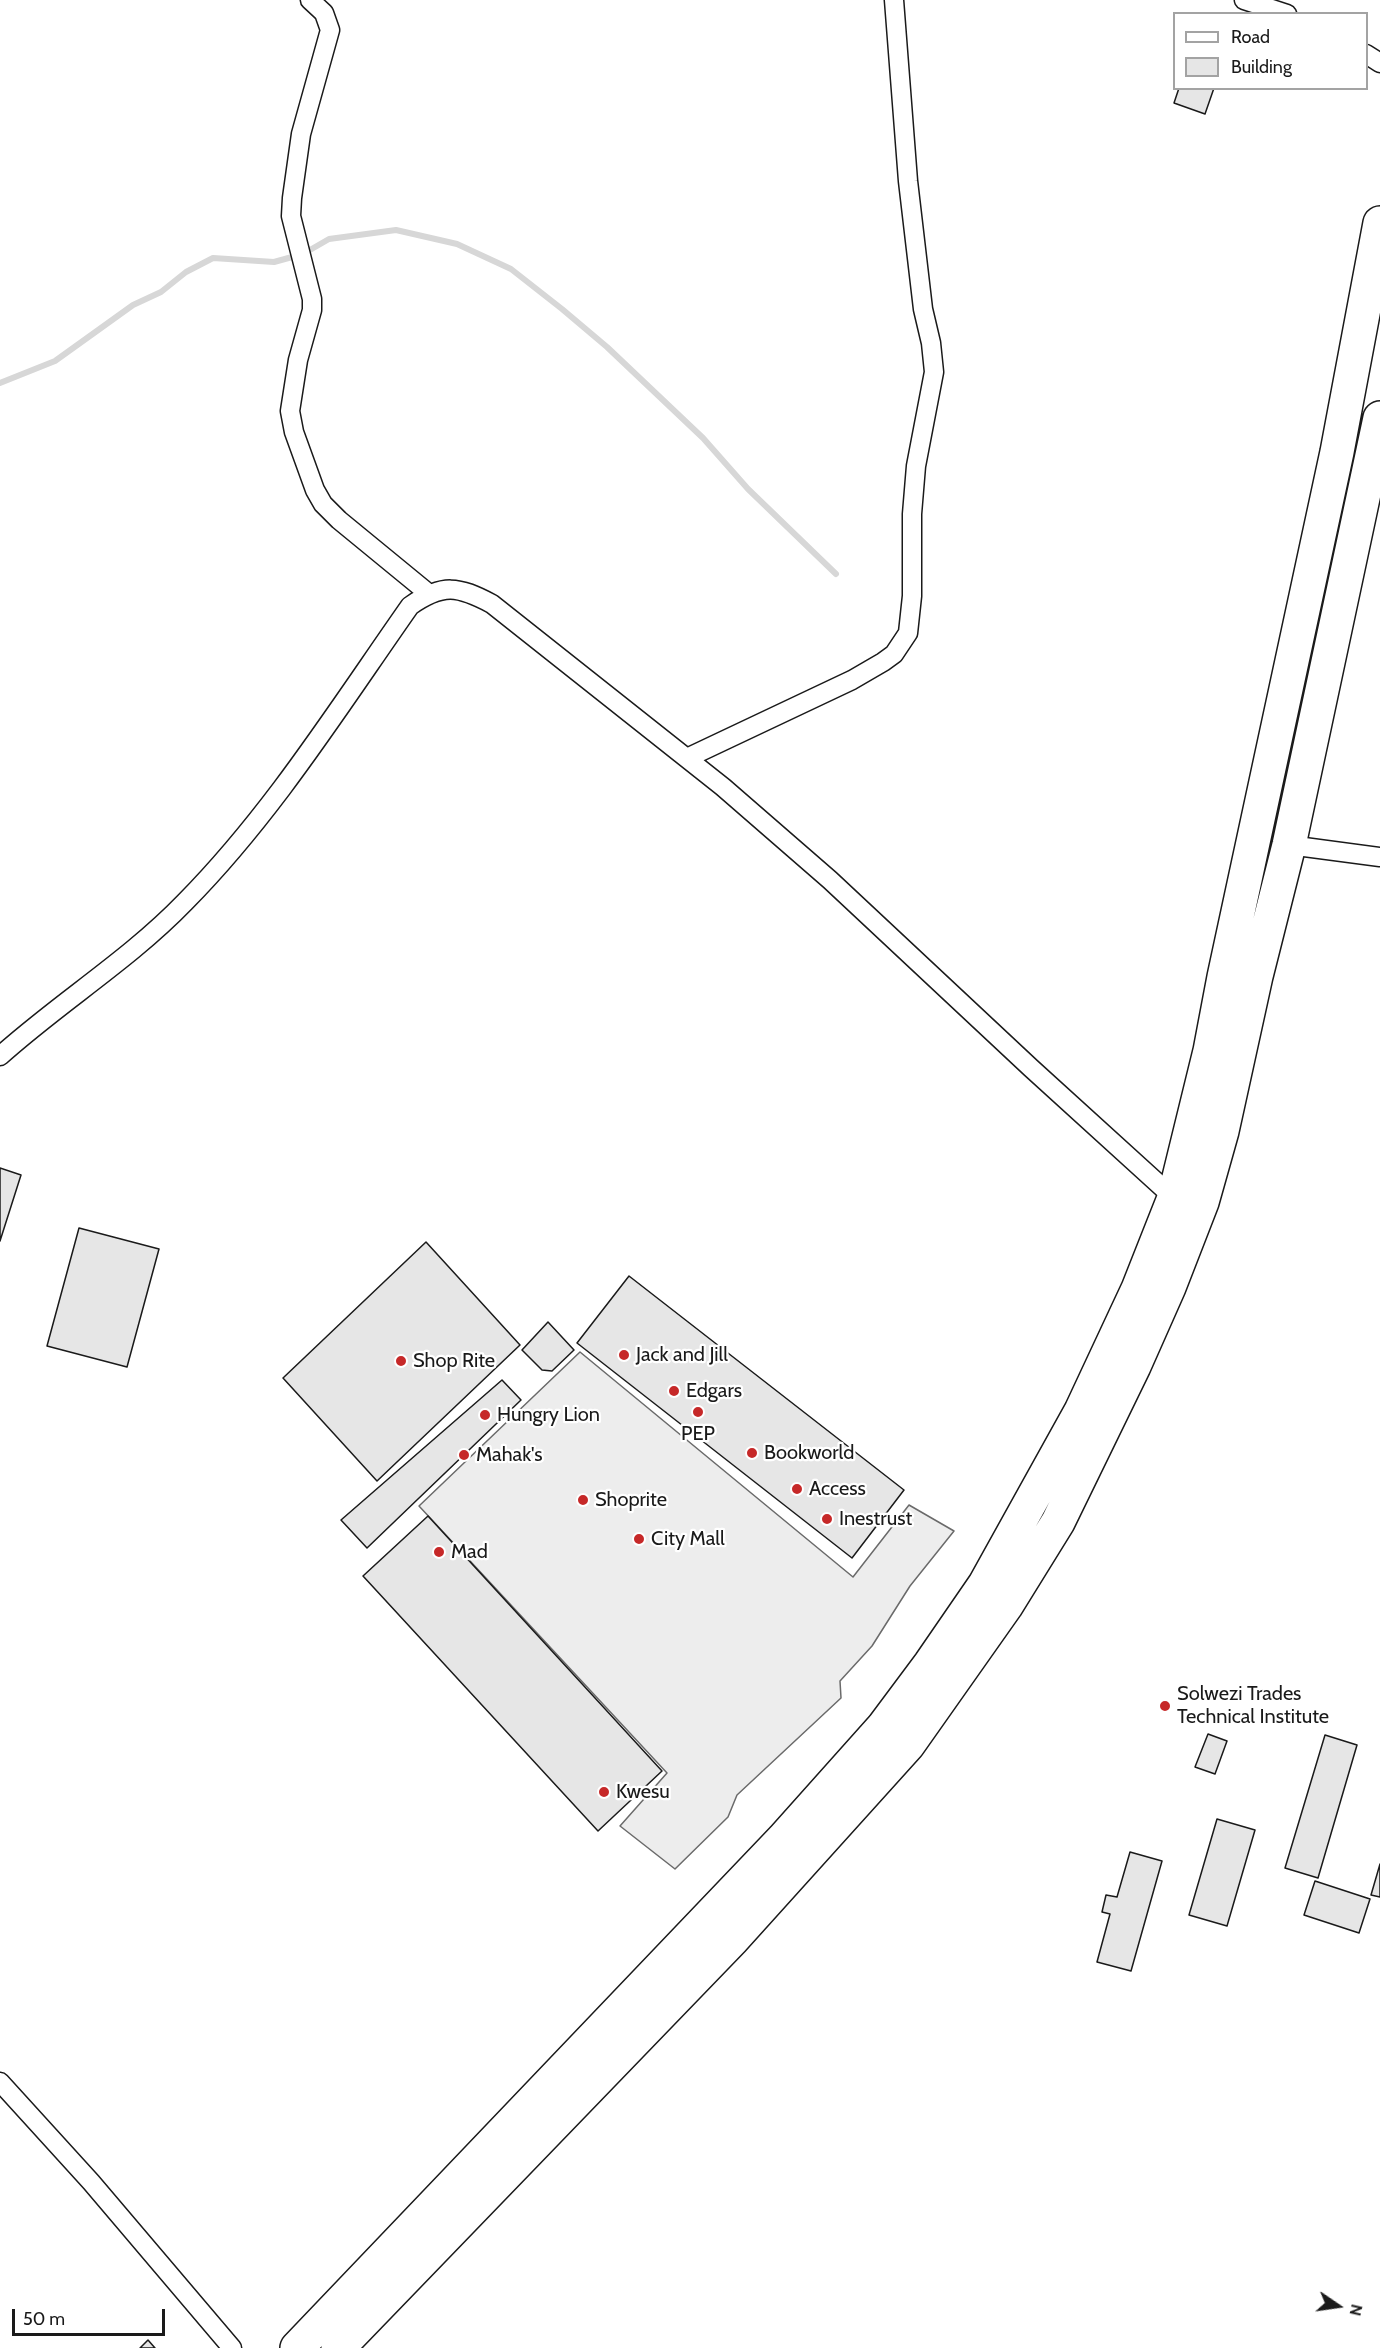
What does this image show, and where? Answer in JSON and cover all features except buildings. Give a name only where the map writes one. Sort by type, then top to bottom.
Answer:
[{"type":"highway","points":[[297,2348],[783,1839],[883,1726],[930,1664],[985,1584],[1081,1412],[1138,1289],[1174,1198],[1210,1051],[1334,464],[1380,223]]},
{"type":"highway","points":[[338,2348],[689,1985],[908,1745],[1006,1606],[1058,1522],[1130,1375],[1169,1287],[1202,1202],[1222,1131],[1256,976],[1289,845],[1380,418]]},
{"type":"street","points":[[310,0],[324,13],[330,30],[301,134],[293,177],[291,216],[312,299],[312,310],[292,389],[291,420],[315,490],[323,504],[339,520],[428,593]]},
{"type":"street","points":[[687,758],[852,680],[894,654],[908,633],[912,596],[912,514],[916,466],[934,372],[931,343],[923,309],[908,181],[894,0]]},
{"type":"street","points":[[1244,0],[1281,12]]},
{"type":"street","points":[[0,1056],[26,1033],[136,949],[184,904],[227,859],[286,783],[410,606],[428,593],[451,587],[473,594],[492,604],[723,787],[830,880],[1174,1198]]},
{"type":"street","points":[[1289,845],[1380,857]]},
{"type":"street","points":[[0,2082],[91,2182],[232,2348]]},
{"type":"shaded area","points":[[580,1352],[853,1577],[909,1505],[954,1531],[910,1586],[872,1646],[840,1681],[841,1698],[737,1795],[728,1817],[675,1869],[620,1826],[667,1773],[419,1506]]},
{"type":"waterway","points":[[0,383],[55,361],[133,305],[161,292],[186,272],[213,258],[274,262],[303,254],[329,239],[396,230],[457,244],[511,269],[607,347],[703,438],[748,489],[836,574]]},
{"type":"place","name":"Jack and Jill","points":[[624,1355]]},
{"type":"place","name":"Shop Rite","points":[[401,1361]]},
{"type":"place","name":"Edgars","points":[[674,1391]]},
{"type":"place","name":"PEP","points":[[698,1412]]},
{"type":"place","name":"Hungry Lion","points":[[485,1415]]},
{"type":"place","name":"Bookworld","points":[[752,1453]]},
{"type":"place","name":"Mahak's","points":[[464,1455]]},
{"type":"place","name":"Access","points":[[797,1489]]},
{"type":"place","name":"Shoprite","points":[[583,1500]]},
{"type":"place","name":"Inestrust","points":[[827,1519]]},
{"type":"place","name":"City Mall","points":[[639,1539]]},
{"type":"place","name":"Mad","points":[[439,1552]]},
{"type":"place","name":"Solwezi Trades Technical Institute","points":[[1165,1706]]},
{"type":"place","name":"Kwesu","points":[[604,1792]]}]
